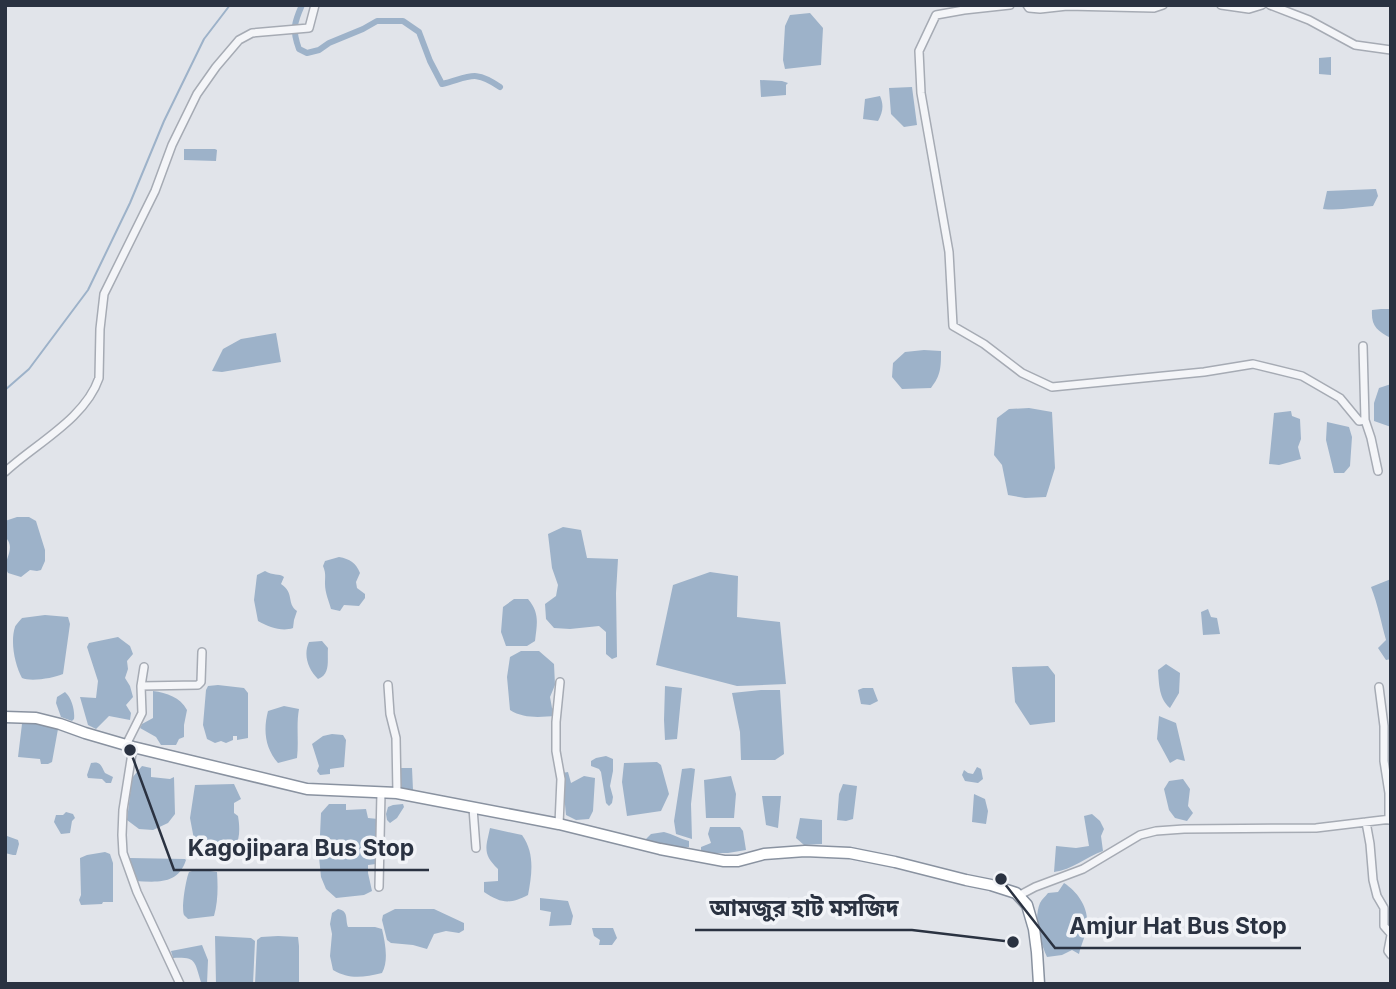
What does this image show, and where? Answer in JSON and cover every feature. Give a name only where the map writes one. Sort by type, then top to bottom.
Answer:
[{"type":"highway","points":[[5,717],[36,718],[129,746],[307,789],[397,793],[559,824],[660,849],[724,861],[805,851],[850,853],[1007,889],[1027,905],[1030,913],[1039,984]]},
{"type":"street","points":[[5,472],[62,425],[96,386],[99,378],[104,293],[155,191],[172,145],[197,94],[239,40],[252,33],[309,28],[315,5]]},
{"type":"street","points":[[1010,5],[936,15],[919,51],[921,93],[949,252],[953,326],[984,344],[1023,373],[1052,387],[1253,365],[1302,376],[1340,398],[1359,421],[1365,420]]},
{"type":"street","points":[[1027,5],[1029,8],[1040,9],[1067,6],[1154,8],[1163,5]]},
{"type":"street","points":[[1220,5],[1249,9],[1262,5]]},
{"type":"street","points":[[1270,5],[1309,20],[1355,44],[1391,50]]},
{"type":"street","points":[[1363,346],[1365,420],[1378,471]]},
{"type":"street","points":[[141,686],[198,685],[201,682],[202,652]]},
{"type":"street","points":[[144,667],[141,686],[142,713],[129,746],[123,810],[123,853],[146,913],[180,984]]},
{"type":"street","points":[[559,824],[561,779],[556,751],[556,722],[561,682]]},
{"type":"street","points":[[388,685],[390,713],[396,738],[397,793]]},
{"type":"street","points":[[1018,896],[1083,869],[1140,835],[1156,831],[1316,828],[1390,820],[1379,687]]},
{"type":"street","points":[[379,887],[381,792]]},
{"type":"street","points":[[473,808],[476,848]]},
{"type":"street","points":[[1366,822],[1375,888],[1384,908],[1384,926],[1391,934],[1388,951],[1391,955]]},
{"type":"water","points":[[810,13],[823,28],[821,65],[785,69],[785,26],[790,15]]},
{"type":"water","points":[[1331,57],[1331,75],[1319,74],[1319,58]]},
{"type":"water","points":[[760,80],[788,83],[786,95],[761,97]]},
{"type":"water","points":[[912,87],[917,125],[904,127],[891,114],[889,88]]},
{"type":"water","points":[[880,96],[882,108],[878,121],[863,119],[865,99]]},
{"type":"water","points":[[184,149],[215,149],[216,161],[184,160]]},
{"type":"water","points":[[1376,189],[1378,196],[1373,206],[1323,209],[1327,191]]},
{"type":"water","points":[[1391,309],[1391,338],[1374,324],[1372,310]]},
{"type":"water","points":[[276,333],[281,362],[222,372],[212,371],[223,349],[241,339]]},
{"type":"water","points":[[941,351],[937,379],[931,388],[902,389],[892,377],[893,363],[905,352]]},
{"type":"water","points":[[1391,384],[1391,427],[1374,421],[1374,403],[1379,388]]},
{"type":"water","points":[[1029,408],[1052,412],[1055,468],[1046,497],[1025,498],[1008,495],[1002,465],[994,455],[997,418],[1009,409]]},
{"type":"water","points":[[1291,411],[1292,416],[1300,419],[1301,439],[1298,447],[1301,459],[1279,465],[1269,464],[1274,413]]},
{"type":"water","points":[[1327,422],[1349,427],[1352,437],[1350,466],[1344,473],[1334,473],[1326,440]]},
{"type":"water","points":[[29,517],[36,521],[45,550],[45,561],[41,570],[30,570],[21,577],[8,573],[5,567],[10,544],[5,537],[5,521]]},
{"type":"water","points":[[563,527],[581,530],[587,558],[618,559],[617,657],[612,659],[606,654],[606,632],[599,626],[554,628],[546,619],[545,604],[556,596],[558,585],[552,568],[548,534]]},
{"type":"water","points":[[339,557],[349,560],[357,567],[360,573],[356,582],[357,588],[365,594],[359,606],[344,605],[340,611],[331,609],[323,566],[325,561]]},
{"type":"water","points":[[265,571],[284,577],[281,584],[288,591],[297,611],[293,628],[276,628],[258,621],[254,600],[257,575]]},
{"type":"water","points":[[710,572],[738,576],[737,617],[780,622],[786,684],[737,686],[656,665],[673,585]]},
{"type":"water","points":[[1391,579],[1391,659],[1386,660],[1378,648],[1386,640],[1371,587]]},
{"type":"water","points":[[514,599],[528,599],[536,614],[535,641],[527,646],[506,646],[501,632],[503,607]]},
{"type":"water","points":[[1208,609],[1211,617],[1217,618],[1220,634],[1203,635],[1201,612]]},
{"type":"water","points":[[45,615],[68,617],[70,624],[63,674],[42,679],[22,678],[14,653],[15,627],[22,618]]},
{"type":"water","points":[[118,637],[130,646],[133,654],[127,661],[125,678],[133,697],[126,705],[131,713],[130,720],[109,716],[96,729],[88,725],[80,697],[96,698],[98,681],[87,647],[89,643]]},
{"type":"water","points":[[322,641],[328,648],[328,666],[325,674],[318,679],[309,666],[306,652],[309,642]]},
{"type":"water","points":[[521,651],[539,651],[554,664],[555,685],[550,697],[556,716],[526,716],[510,710],[507,677],[510,657]]},
{"type":"water","points":[[1166,664],[1180,673],[1179,693],[1170,708],[1162,696],[1158,670]]},
{"type":"water","points":[[1048,666],[1055,675],[1055,722],[1030,725],[1015,702],[1012,667]]},
{"type":"water","points":[[208,686],[244,688],[248,693],[248,738],[237,740],[237,736],[233,736],[233,740],[226,743],[215,743],[207,739],[203,725],[206,690]]},
{"type":"water","points":[[665,686],[682,688],[677,739],[665,740]]},
{"type":"water","points":[[873,688],[878,701],[870,705],[861,704],[858,690]]},
{"type":"water","points":[[780,690],[784,754],[775,760],[741,760],[740,732],[732,693]]},
{"type":"water","points":[[153,691],[173,696],[187,710],[184,737],[179,739],[176,745],[161,745],[156,737],[140,728],[153,718]]},
{"type":"water","points":[[65,692],[73,709],[72,721],[61,717],[56,703],[57,697]]},
{"type":"water","points":[[284,706],[299,709],[297,758],[278,763],[268,745],[266,725],[268,711]]},
{"type":"water","points":[[1159,716],[1176,723],[1185,761],[1177,759],[1170,763],[1157,739]]},
{"type":"water","points":[[32,723],[58,729],[52,762],[48,764],[41,764],[40,759],[18,757],[22,724]]},
{"type":"water","points":[[343,735],[346,740],[344,767],[330,769],[330,774],[320,775],[312,744],[323,736]]},
{"type":"water","points":[[606,756],[613,759],[610,786],[613,797],[609,806],[606,803],[601,772],[591,766],[591,761]]},
{"type":"water","points":[[657,762],[661,765],[669,794],[661,811],[627,816],[622,782],[624,763]]},
{"type":"water","points":[[91,763],[98,763],[105,773],[113,777],[111,783],[88,778]]},
{"type":"water","points":[[142,766],[151,768],[151,777],[174,777],[175,814],[168,823],[153,830],[139,829],[127,820],[132,778]]},
{"type":"water","points":[[977,767],[981,769],[983,779],[978,783],[965,781],[962,775],[964,770],[973,774]]},
{"type":"water","points":[[400,768],[412,768],[413,790],[410,792],[400,787]]},
{"type":"water","points":[[682,769],[695,769],[691,804],[692,839],[676,834],[674,821]]},
{"type":"water","points":[[568,772],[571,783],[584,776],[595,778],[593,811],[589,819],[576,820],[566,815],[562,773]]},
{"type":"water","points":[[731,776],[736,794],[734,818],[706,818],[704,780]]},
{"type":"water","points":[[1183,779],[1190,789],[1188,806],[1193,813],[1187,821],[1175,818],[1169,810],[1164,789],[1169,781]]},
{"type":"water","points":[[234,784],[241,799],[234,803],[239,829],[235,848],[211,847],[209,851],[196,850],[190,818],[195,785]]},
{"type":"water","points":[[843,784],[857,786],[853,819],[846,821],[837,820],[839,794]]},
{"type":"water","points":[[974,794],[985,799],[988,811],[986,824],[972,822]]},
{"type":"water","points":[[762,796],[781,796],[778,828],[766,825]]},
{"type":"water","points":[[329,804],[346,804],[346,810],[366,809],[368,818],[378,819],[376,864],[368,865],[372,891],[364,895],[336,898],[326,889],[321,877],[321,813]]},
{"type":"water","points":[[403,804],[404,807],[397,818],[390,823],[386,814],[388,807]]},
{"type":"water","points":[[66,812],[73,814],[75,818],[70,833],[61,834],[54,822],[56,815]]},
{"type":"water","points":[[1092,814],[1104,829],[1101,836],[1103,851],[1067,869],[1054,872],[1056,846],[1089,846],[1084,816]]},
{"type":"water","points":[[800,818],[822,820],[822,844],[804,845],[796,838]]},
{"type":"water","points":[[710,827],[740,827],[746,850],[701,853],[701,847],[711,843],[708,834]]},
{"type":"water","points":[[490,828],[522,835],[526,842],[531,864],[528,895],[506,901],[484,892],[484,882],[498,881],[498,869],[489,859],[486,850]]},
{"type":"water","points":[[664,832],[689,841],[689,847],[667,847],[645,840],[651,834]]},
{"type":"water","points":[[7,836],[18,840],[16,855],[5,853]]},
{"type":"water","points":[[105,852],[110,854],[113,863],[113,902],[81,905],[80,858]]},
{"type":"water","points":[[130,858],[186,860],[178,874],[172,878],[135,881]]},
{"type":"water","points":[[198,869],[217,872],[214,916],[188,919],[184,915],[183,900],[189,872]]},
{"type":"water","points":[[1064,883],[1074,891],[1084,907],[1086,929],[1079,954],[1072,950],[1062,955],[1047,957],[1038,930],[1038,910],[1048,893],[1058,892]]},
{"type":"water","points":[[540,898],[568,901],[573,916],[571,925],[549,926],[551,912],[540,910]]},
{"type":"water","points":[[338,909],[345,913],[348,927],[382,929],[386,957],[382,973],[351,976],[333,970],[330,924],[332,913]]},
{"type":"water","points":[[395,909],[434,909],[464,923],[464,930],[459,933],[446,931],[434,934],[427,949],[391,943],[387,940],[382,920],[383,915]]},
{"type":"water","points":[[592,928],[613,928],[617,938],[612,945],[599,945],[600,940],[594,936]]},
{"type":"water","points":[[215,936],[251,938],[255,941],[253,984],[216,984]]},
{"type":"water","points":[[261,937],[298,937],[299,984],[255,984],[257,940]]},
{"type":"water","points":[[202,945],[208,960],[207,984],[201,982],[191,960],[173,958],[171,951]]},
{"type":"waterway","points":[[5,390],[29,369],[88,290],[204,39],[230,5]]},
{"type":"waterway","points":[[302,5],[296,22],[295,37],[299,49],[307,53],[319,50],[377,21],[403,21],[419,32],[442,84],[478,76],[500,87]]},
{"type":"place","name":"Kagojipara Bus Stop","points":[[130,750]]},
{"type":"place","name":"Amjur Hat Bus Stop","points":[[1001,879]]},
{"type":"place","name":"আমজুর হাট মসজিদ","points":[[1013,942]]}]
